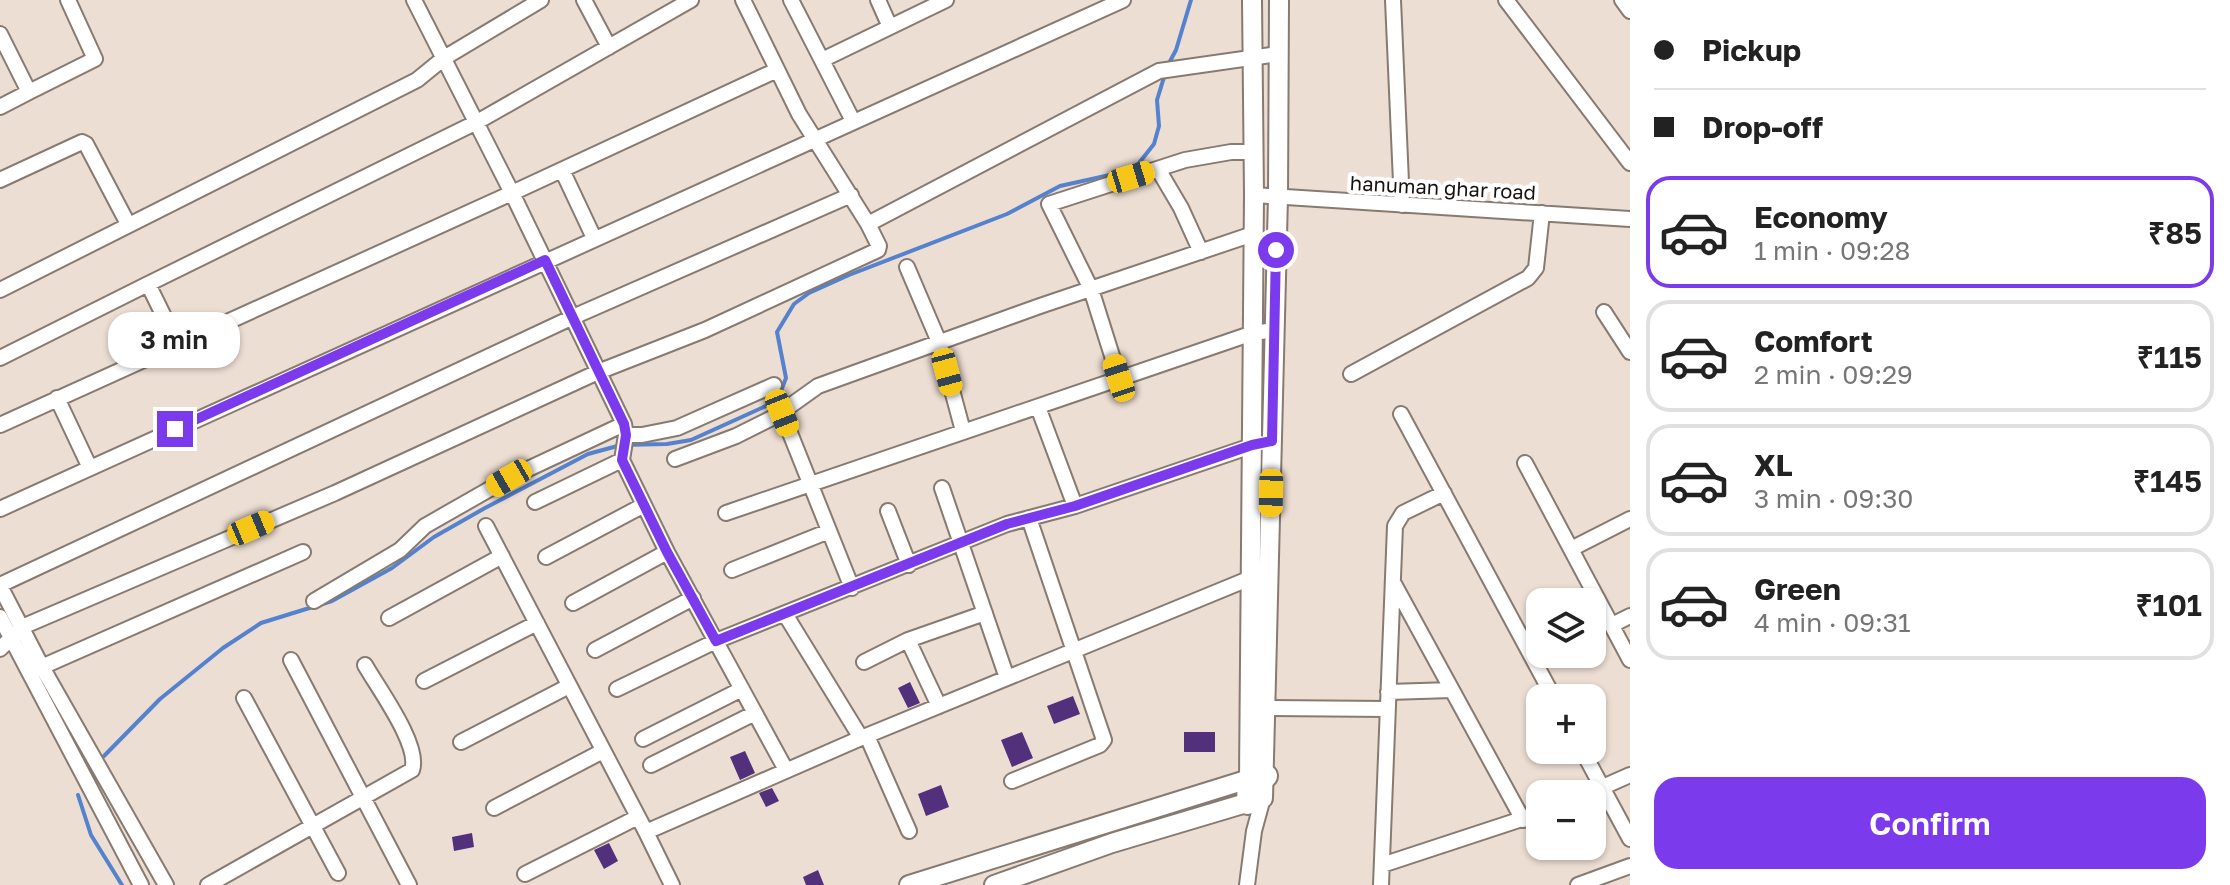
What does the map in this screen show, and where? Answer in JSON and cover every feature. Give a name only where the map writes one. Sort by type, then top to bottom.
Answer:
[{"type":"main road","points":[[1252,0],[1254,195],[1250,577],[1256,789]]},
{"type":"main road","points":[[1256,789],[1267,708],[1279,0]]},
{"type":"main road","points":[[909,885],[1256,789]]},
{"type":"main road","points":[[994,885],[1256,789]]},
{"type":"street","points":[[0,107],[95,59],[68,0]]},
{"type":"street","points":[[414,0],[573,317],[598,372],[644,505],[786,770]]},
{"type":"street","points":[[0,290],[417,80],[444,58],[541,0]]},
{"type":"street","points":[[584,0],[609,47]]},
{"type":"street","points":[[0,358],[477,122],[691,0]]},
{"type":"street","points":[[0,649],[16,632],[335,493],[598,372],[705,330],[878,250],[868,224],[815,139],[743,0]]},
{"type":"street","points":[[791,0],[853,121]]},
{"type":"street","points":[[878,0],[890,27]]},
{"type":"street","points":[[822,60],[946,0]]},
{"type":"street","points":[[0,509],[1123,0]]},
{"type":"street","points":[[1393,0],[1402,205]]},
{"type":"street","points":[[1506,0],[1630,163]]},
{"type":"street","points":[[1622,0],[1630,11]]},
{"type":"street","points":[[1,40],[29,92]]},
{"type":"street","points":[[868,224],[1159,71],[1278,54]]},
{"type":"street","points":[[0,425],[777,70]]},
{"type":"street","points":[[0,180],[82,142],[86,144],[128,224]]},
{"type":"street","points":[[1119,378],[1091,289],[1049,204],[1209,155],[1253,152]]},
{"type":"street","points":[[1158,169],[1181,208],[1201,252]]},
{"type":"street","points":[[562,170],[594,238]]},
{"type":"street","points":[[141,885],[16,632],[0,586],[573,317],[851,195]]},
{"type":"street","name":"hanuman ghar road","points":[[1254,195],[1630,219]]},
{"type":"street","points":[[1351,374],[1528,278],[1536,268],[1542,213]]},
{"type":"street","points":[[675,459],[736,436],[782,413],[818,386],[1253,234]]},
{"type":"street","points":[[907,267],[939,342],[963,431]]},
{"type":"street","points":[[148,284],[177,343]]},
{"type":"street","points":[[1604,312],[1630,352]]},
{"type":"street","points":[[726,513],[1253,333],[1275,330]]},
{"type":"street","points":[[314,601],[400,550],[425,526],[509,478],[642,435],[677,428],[774,385]]},
{"type":"street","points":[[57,398],[90,468]]},
{"type":"street","points":[[1038,407],[1075,506]]},
{"type":"street","points":[[782,413],[852,588]]},
{"type":"street","points":[[1401,414],[1546,684]]},
{"type":"street","points":[[617,689],[716,641],[1007,524],[1075,506],[1252,445],[1272,441]]},
{"type":"street","points":[[535,502],[624,442]]},
{"type":"street","points":[[1525,463],[1630,660]]},
{"type":"street","points":[[942,488],[1007,678]]},
{"type":"street","points":[[1381,885],[1395,526],[1398,518],[1444,493]]},
{"type":"street","points":[[546,557],[644,505]]},
{"type":"street","points":[[888,511],[909,565]]},
{"type":"street","points":[[1012,781],[1104,740],[1029,518]]},
{"type":"street","points":[[1571,549],[1630,519]]},
{"type":"street","points":[[486,526],[672,885]]},
{"type":"street","points":[[732,570],[829,531]]},
{"type":"street","points":[[36,670],[303,552]]},
{"type":"street","points":[[573,603],[667,552]]},
{"type":"street","points":[[389,618],[502,556]]},
{"type":"street","points":[[646,832],[864,737],[1270,571]]},
{"type":"street","points":[[1393,581],[1523,820]]},
{"type":"street","points":[[595,650],[693,598]]},
{"type":"street","points":[[864,662],[908,640],[985,613]]},
{"type":"street","points":[[785,614],[864,737],[909,831]]},
{"type":"street","points":[[1612,625],[1630,616]]},
{"type":"street","points":[[0,617],[16,632]]},
{"type":"street","points":[[424,681],[537,623]]},
{"type":"street","points":[[908,640],[939,706]]},
{"type":"street","points":[[291,660],[409,885]]},
{"type":"street","points":[[208,885],[408,774],[414,763],[408,740],[365,665]]},
{"type":"street","points":[[36,670],[166,885]]},
{"type":"street","points":[[461,742],[569,686]]},
{"type":"street","points":[[643,739],[742,689]]},
{"type":"street","points":[[1388,692],[1452,690]]},
{"type":"street","points":[[244,698],[338,873]]},
{"type":"street","points":[[1267,708],[1387,709]]},
{"type":"street","points":[[651,765],[755,713]]},
{"type":"street","points":[[494,808],[603,751]]},
{"type":"street","points":[[1606,786],[1630,775]]},
{"type":"street","points":[[1247,885],[1256,789]]},
{"type":"street","points":[[1606,795],[1630,839]]},
{"type":"street","points":[[525,874],[638,817]]},
{"type":"street","points":[[1382,865],[1526,819]]},
{"type":"street","points":[[1585,884],[1630,866]]},
{"type":"building","points":[[910,682],[920,703],[908,708],[898,688]]},
{"type":"building","points":[[1073,696],[1080,714],[1054,724],[1047,706]]},
{"type":"building","points":[[1022,732],[1033,758],[1012,767],[1001,740]]},
{"type":"building","points":[[1184,732],[1215,732],[1215,752],[1184,752]]},
{"type":"building","points":[[745,751],[755,773],[740,780],[730,757]]},
{"type":"building","points":[[941,785],[949,807],[926,816],[918,794]]},
{"type":"building","points":[[772,788],[779,801],[766,807],[759,793]]},
{"type":"building","points":[[472,833],[474,847],[454,851],[452,837]]},
{"type":"building","points":[[609,843],[618,861],[604,869],[594,850]]},
{"type":"building","points":[[818,870],[824,885],[806,885],[803,877]]},
{"type":"waterway","points":[[1168,65],[1176,50],[1191,0]]},
{"type":"waterway","points":[[104,756],[160,699],[223,648],[261,623],[332,601],[392,568],[434,537],[588,454],[621,445],[691,440],[777,401],[786,378],[777,332],[794,304],[809,293],[849,275],[1007,214],[1060,186],[1128,171],[1154,144],[1159,126],[1157,100],[1165,74]]},
{"type":"waterway","points":[[78,795],[91,835],[122,885]]},
{"type":"route","points":[[175,429],[545,260],[624,424],[626,435],[622,460],[667,552],[716,641],[1007,524],[1075,506],[1252,445],[1272,441],[1276,250]]}]
